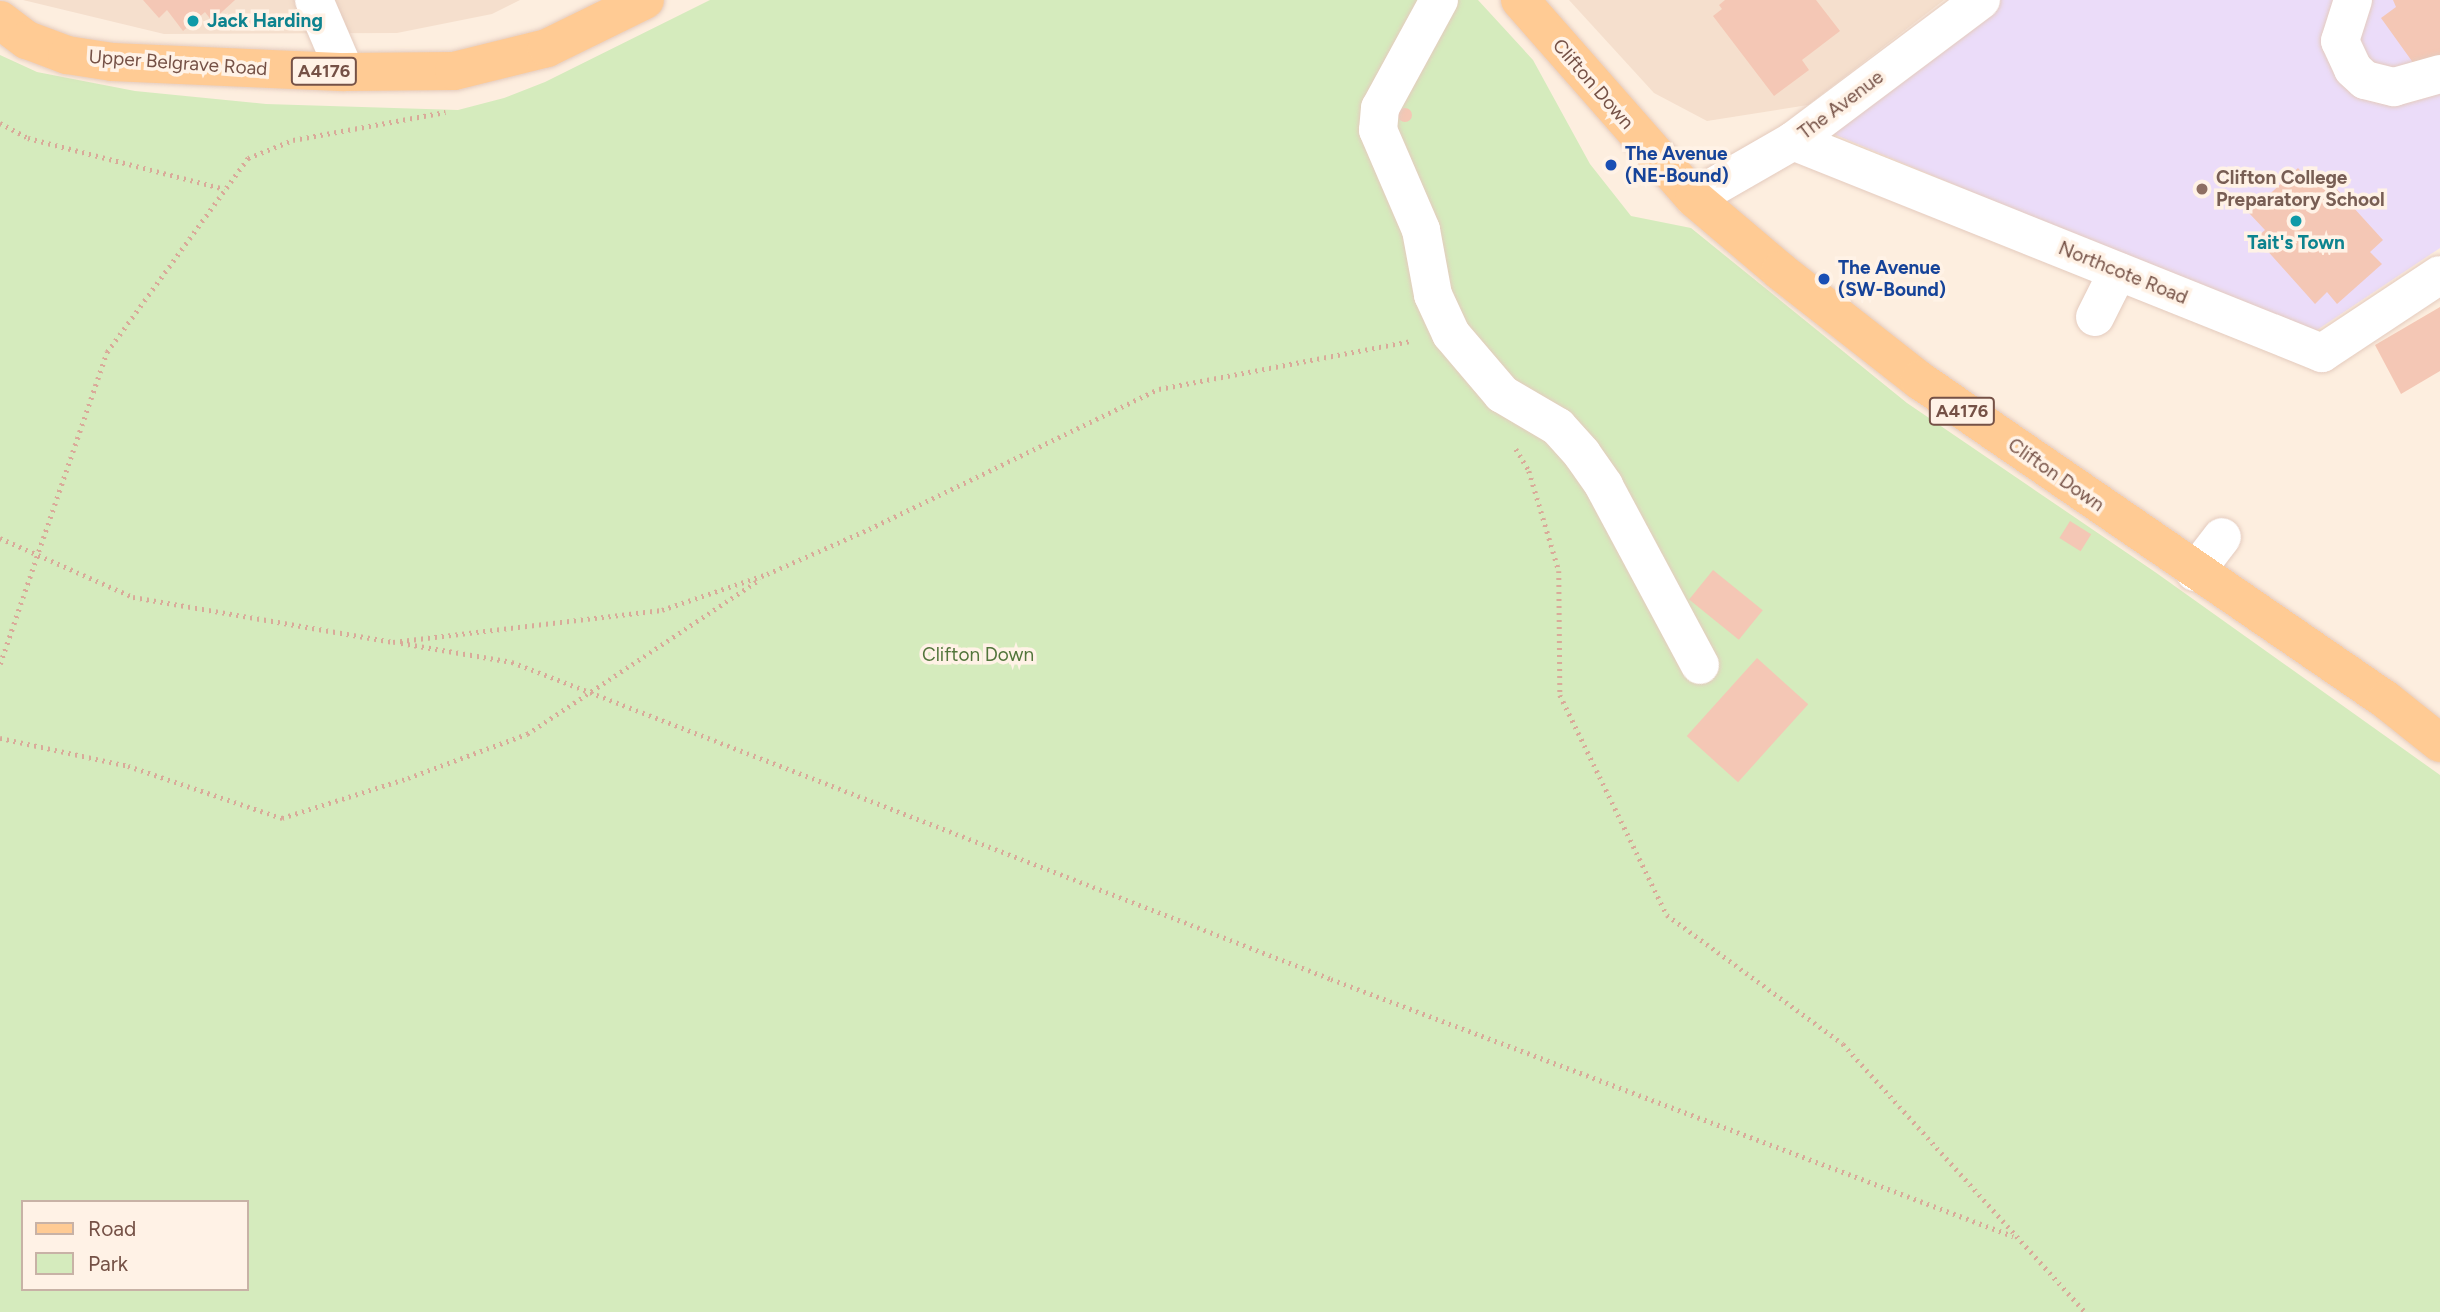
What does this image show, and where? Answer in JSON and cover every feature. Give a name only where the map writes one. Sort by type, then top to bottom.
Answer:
[{"type":"main road","name":"Upper Belgrave Road","points":[[0,20],[27,40],[67,55],[112,62],[345,72],[454,71],[547,48],[645,0]]},
{"type":"main road","name":"Clifton Down","points":[[1520,0],[1694,198],[1780,271],[1919,380],[2195,572],[2386,700],[2440,743]]},
{"type":"street","points":[[314,0],[345,72]]},
{"type":"street","points":[[1439,0],[1380,108],[1378,130],[1421,230],[1433,295],[1451,334],[1502,394],[1558,428],[1582,454],[1604,486],[1700,665]]},
{"type":"street","name":"The Avenue","points":[[1694,198],[1793,141],[1981,0]]},
{"type":"street","points":[[2353,0],[2340,41],[2353,69],[2365,80],[2394,87],[2440,74]]},
{"type":"street","name":"Northcote Road","points":[[1793,141],[2322,353],[2440,275]]},
{"type":"street","points":[[2095,317],[2118,271]]},
{"type":"street","points":[[2195,572],[2222,537]]},
{"type":"path","points":[[0,664],[107,352],[248,158],[268,148],[293,141],[458,110],[454,71]]},
{"type":"path","points":[[0,122],[28,138],[225,189]]},
{"type":"path","points":[[393,642],[662,610],[767,574],[869,529],[1159,389],[1451,334]]},
{"type":"path","points":[[1509,437],[1529,471],[1559,571],[1560,695],[1667,915],[1843,1044],[2085,1312]]},
{"type":"path","points":[[0,538],[133,597],[512,663],[1331,979],[2016,1237]]},
{"type":"path","points":[[0,738],[128,766],[282,818],[408,778],[527,734],[767,574]]},
{"type":"shaded area","points":[[23,0],[520,0],[492,14],[397,33],[164,34]]},
{"type":"shaded area","points":[[1569,0],[1944,0],[1808,105],[1707,121],[1654,93]]},
{"type":"shaded area","name":"Clifton College Preparatory School","points":[[1999,0],[2440,0],[2440,248],[2311,334],[1824,130]]},
{"type":"green space","name":"Clifton Down","points":[[710,0],[1478,0],[1533,60],[1590,164],[1631,216],[1691,228],[1907,403],[2155,572],[2440,775],[2440,1312],[0,1312],[0,55],[37,72],[135,91],[266,104],[458,110],[504,98],[545,82]]},
{"type":"building","points":[[143,0],[235,0],[212,21],[205,12],[183,31],[167,10],[159,18]]},
{"type":"building","points":[[1725,0],[1816,0],[1840,31],[1802,60],[1809,70],[1774,96],[1713,16],[1722,9],[1719,5]]},
{"type":"building","points":[[2393,0],[2440,0],[2440,56],[2419,71],[2381,18],[2396,7]]},
{"type":"building","points":[[1402,108],[1408,108],[1412,115],[1408,122],[1402,122],[1398,118],[1398,112]]},
{"type":"building","points":[[2298,168],[2312,184],[2323,174],[2383,240],[2370,252],[2382,264],[2337,304],[2327,292],[2315,304],[2256,238],[2265,230],[2249,213]]},
{"type":"building","points":[[2440,307],[2440,371],[2401,394],[2375,345]]},
{"type":"building","points":[[2070,521],[2091,534],[2081,551],[2059,538]]},
{"type":"building","points":[[1713,570],[1763,610],[1739,640],[1689,600]]},
{"type":"building","points":[[1757,658],[1808,704],[1738,782],[1687,736]]},
{"type":"place","name":"Jack Harding","points":[[193,21]]},
{"type":"place","name":"The Avenue (NE-Bound)","points":[[1611,165]]},
{"type":"place","name":"Clifton College Preparatory School","points":[[2202,189]]},
{"type":"place","name":"Tait's Town","points":[[2296,221]]},
{"type":"place","name":"The Avenue (SW-Bound)","points":[[1824,279]]}]
